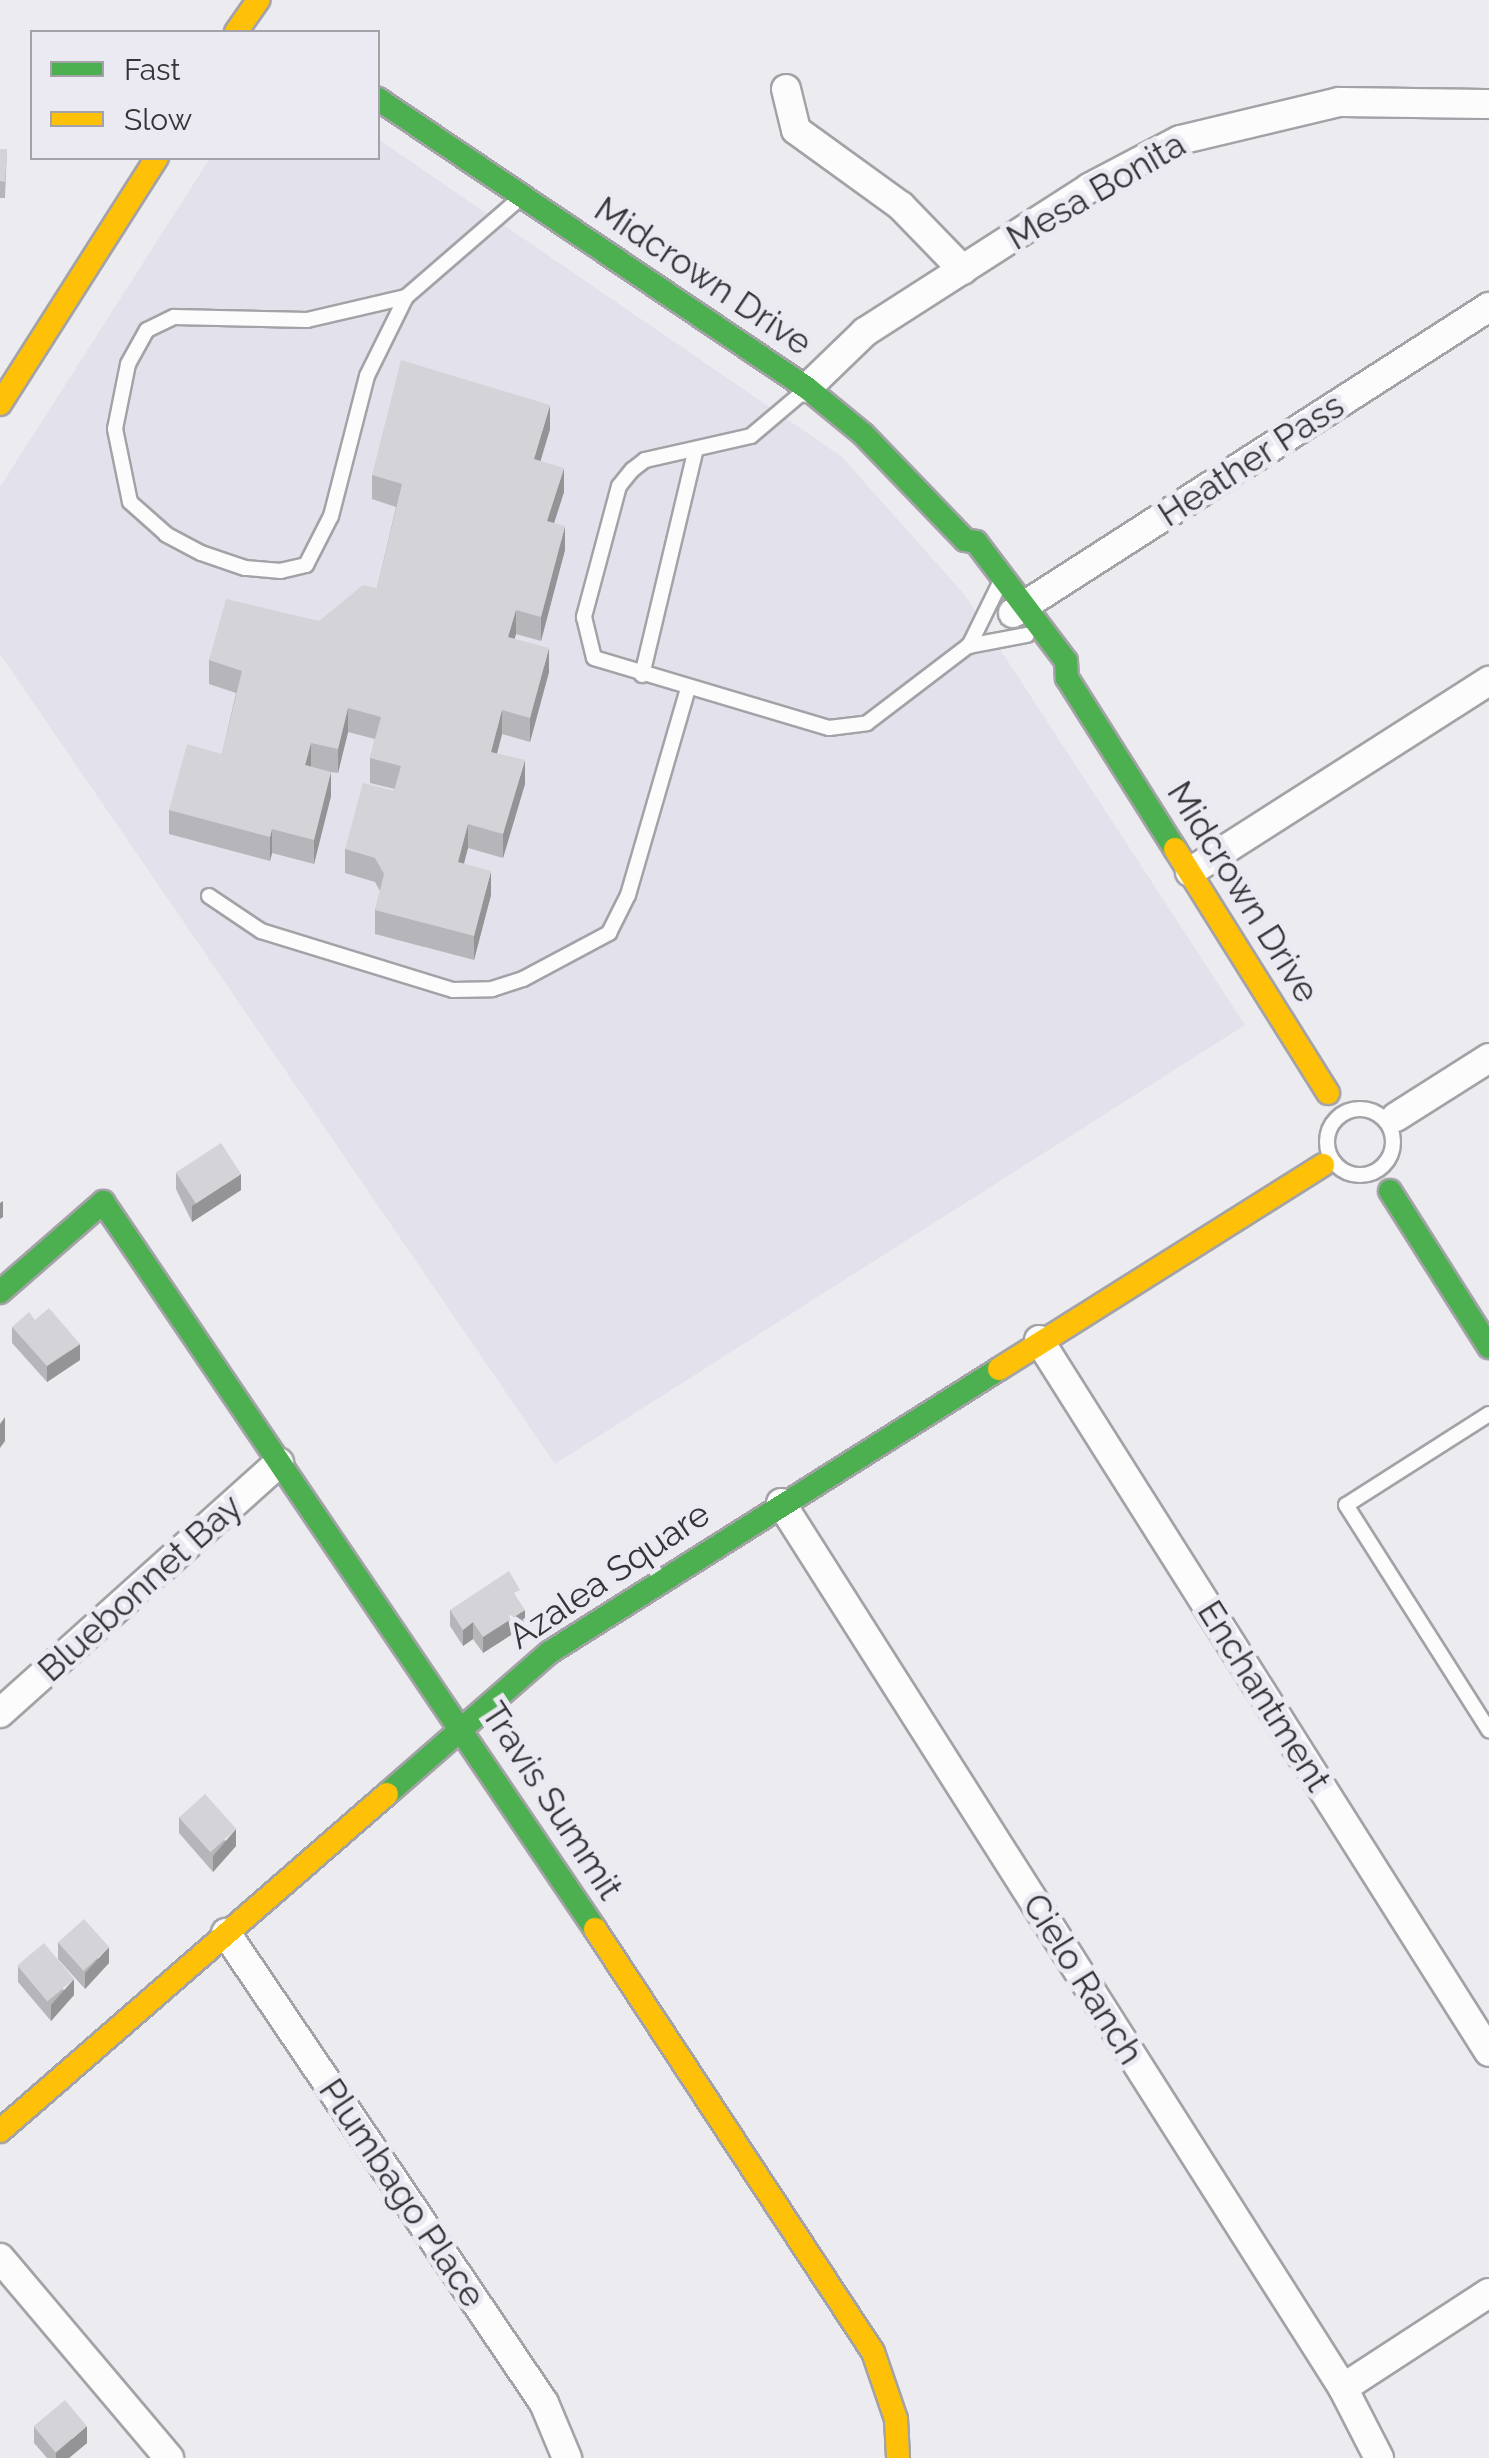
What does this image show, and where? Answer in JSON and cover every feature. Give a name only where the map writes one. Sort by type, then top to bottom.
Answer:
[{"type":"street","points":[[238,30],[257,12]]},
{"type":"street","points":[[786,89],[796,130],[901,206],[962,270]]},
{"type":"street","name":"Midcrown Drive","points":[[380,100],[807,388],[864,434],[966,540],[976,542],[1013,604],[1066,661],[1067,678],[1328,1093]]},
{"type":"street","name":"Mesa Bonita","points":[[807,388],[865,332],[1132,162],[1207,130],[1340,102],[1489,104]]},
{"type":"street","points":[[0,404],[156,160]]},
{"type":"street","name":"Heather Pass","points":[[1013,604],[1489,307]]},
{"type":"street","points":[[1190,872],[1489,681]]},
{"type":"street","points":[[1389,1121],[1489,1058]]},
{"type":"street","name":"Azalea Square","points":[[0,2131],[460,1724],[550,1652],[1039,1340],[1330,1160]]},
{"type":"street","points":[[1390,1190],[1489,1346]]},
{"type":"street","name":"Travis Summit","points":[[0,1292],[102,1202],[460,1724],[873,2352],[896,2419],[898,2458]]},
{"type":"street","name":"Enchantment","points":[[1039,1340],[1489,2052]]},
{"type":"street","name":"Bluebonnet Bay","points":[[0,1713],[280,1462]]},
{"type":"street","name":"Cielo Ranch","points":[[781,1503],[1344,2388],[1379,2458]]},
{"type":"street","name":"Plumbago Place","points":[[226,1934],[544,2403],[567,2458]]},
{"type":"street","points":[[0,2258],[169,2458]]},
{"type":"street","points":[[1344,2388],[1489,2293]]},
{"type":"lane","points":[[406,296],[307,320],[174,317],[148,330],[128,364],[116,429],[130,502],[166,534],[201,553],[245,568],[281,571],[306,565],[331,516],[367,376],[406,296],[522,196]]},
{"type":"lane","points":[[807,388],[751,436],[695,452],[645,460],[619,486],[584,617],[594,658],[829,728],[867,723],[968,646],[1013,604]]},
{"type":"lane","points":[[642,675],[695,452]]},
{"type":"lane","points":[[968,646],[1013,604]]},
{"type":"lane","points":[[209,896],[261,931],[453,990],[492,989],[522,978],[609,933],[628,895],[688,688]]},
{"type":"lane","points":[[1328,1093],[1352,1110],[1389,1121],[1386,1163],[1390,1190]]},
{"type":"lane","points":[[1328,1093],[1336,1120],[1330,1160],[1368,1174],[1390,1190]]},
{"type":"lane","points":[[1336,1120],[1352,1110]]},
{"type":"lane","points":[[1368,1174],[1386,1163]]},
{"type":"lane","points":[[1489,1414],[1346,1505],[1489,1730]]},
{"type":"shaded area","points":[[380,140],[841,456],[964,594],[1245,1025],[555,1464],[0,654],[0,487],[209,160],[380,160]]},
{"type":"building","points":[[0,149],[7,149],[5,182],[0,181]]},
{"type":"building","points":[[401,360],[550,405],[534,459],[564,468],[547,521],[565,526],[541,617],[516,610],[508,637],[549,648],[530,718],[502,710],[491,752],[525,760],[503,834],[468,824],[458,862],[491,871],[474,936],[375,910],[384,874],[375,858],[345,849],[363,783],[394,791],[401,766],[370,758],[381,717],[348,708],[338,749],[311,743],[305,765],[331,772],[314,840],[272,829],[270,837],[169,810],[187,744],[222,754],[242,671],[209,660],[226,599],[319,621],[363,585],[377,588],[402,484],[372,475]]},
{"type":"building","points":[[221,1143],[241,1174],[196,1203],[176,1172]]},
{"type":"building","points":[[49,1308],[80,1344],[47,1366],[12,1327],[29,1312],[35,1320]]},
{"type":"building","points":[[509,1571],[520,1590],[514,1593],[525,1610],[483,1637],[473,1622],[463,1630],[450,1610]]},
{"type":"building","points":[[205,1794],[236,1829],[210,1852],[179,1817]]},
{"type":"building","points":[[84,1919],[109,1947],[83,1971],[58,1942]]},
{"type":"building","points":[[44,1943],[74,1979],[47,2002],[17,1965]]},
{"type":"building","points":[[65,2400],[87,2426],[55,2452],[34,2426]]},
{"type":"traffic: fast","points":[[380,100],[807,388],[863,434],[965,540],[976,542],[1066,661],[1067,678],[1175,849]]},
{"type":"traffic: fast","points":[[1390,1191],[1489,1347]]},
{"type":"traffic: fast","points":[[0,1292],[103,1202],[595,1929]]},
{"type":"traffic: fast","points":[[387,1794],[550,1652],[999,1369]]},
{"type":"traffic: slow","points":[[237,30],[258,0]]},
{"type":"traffic: slow","points":[[0,404],[156,160]]},
{"type":"traffic: slow","points":[[1175,849],[1328,1093]]},
{"type":"traffic: slow","points":[[999,1369],[1323,1165]]},
{"type":"traffic: slow","points":[[0,2131],[387,1794]]},
{"type":"traffic: slow","points":[[595,1929],[873,2352],[896,2419],[898,2458]]}]
